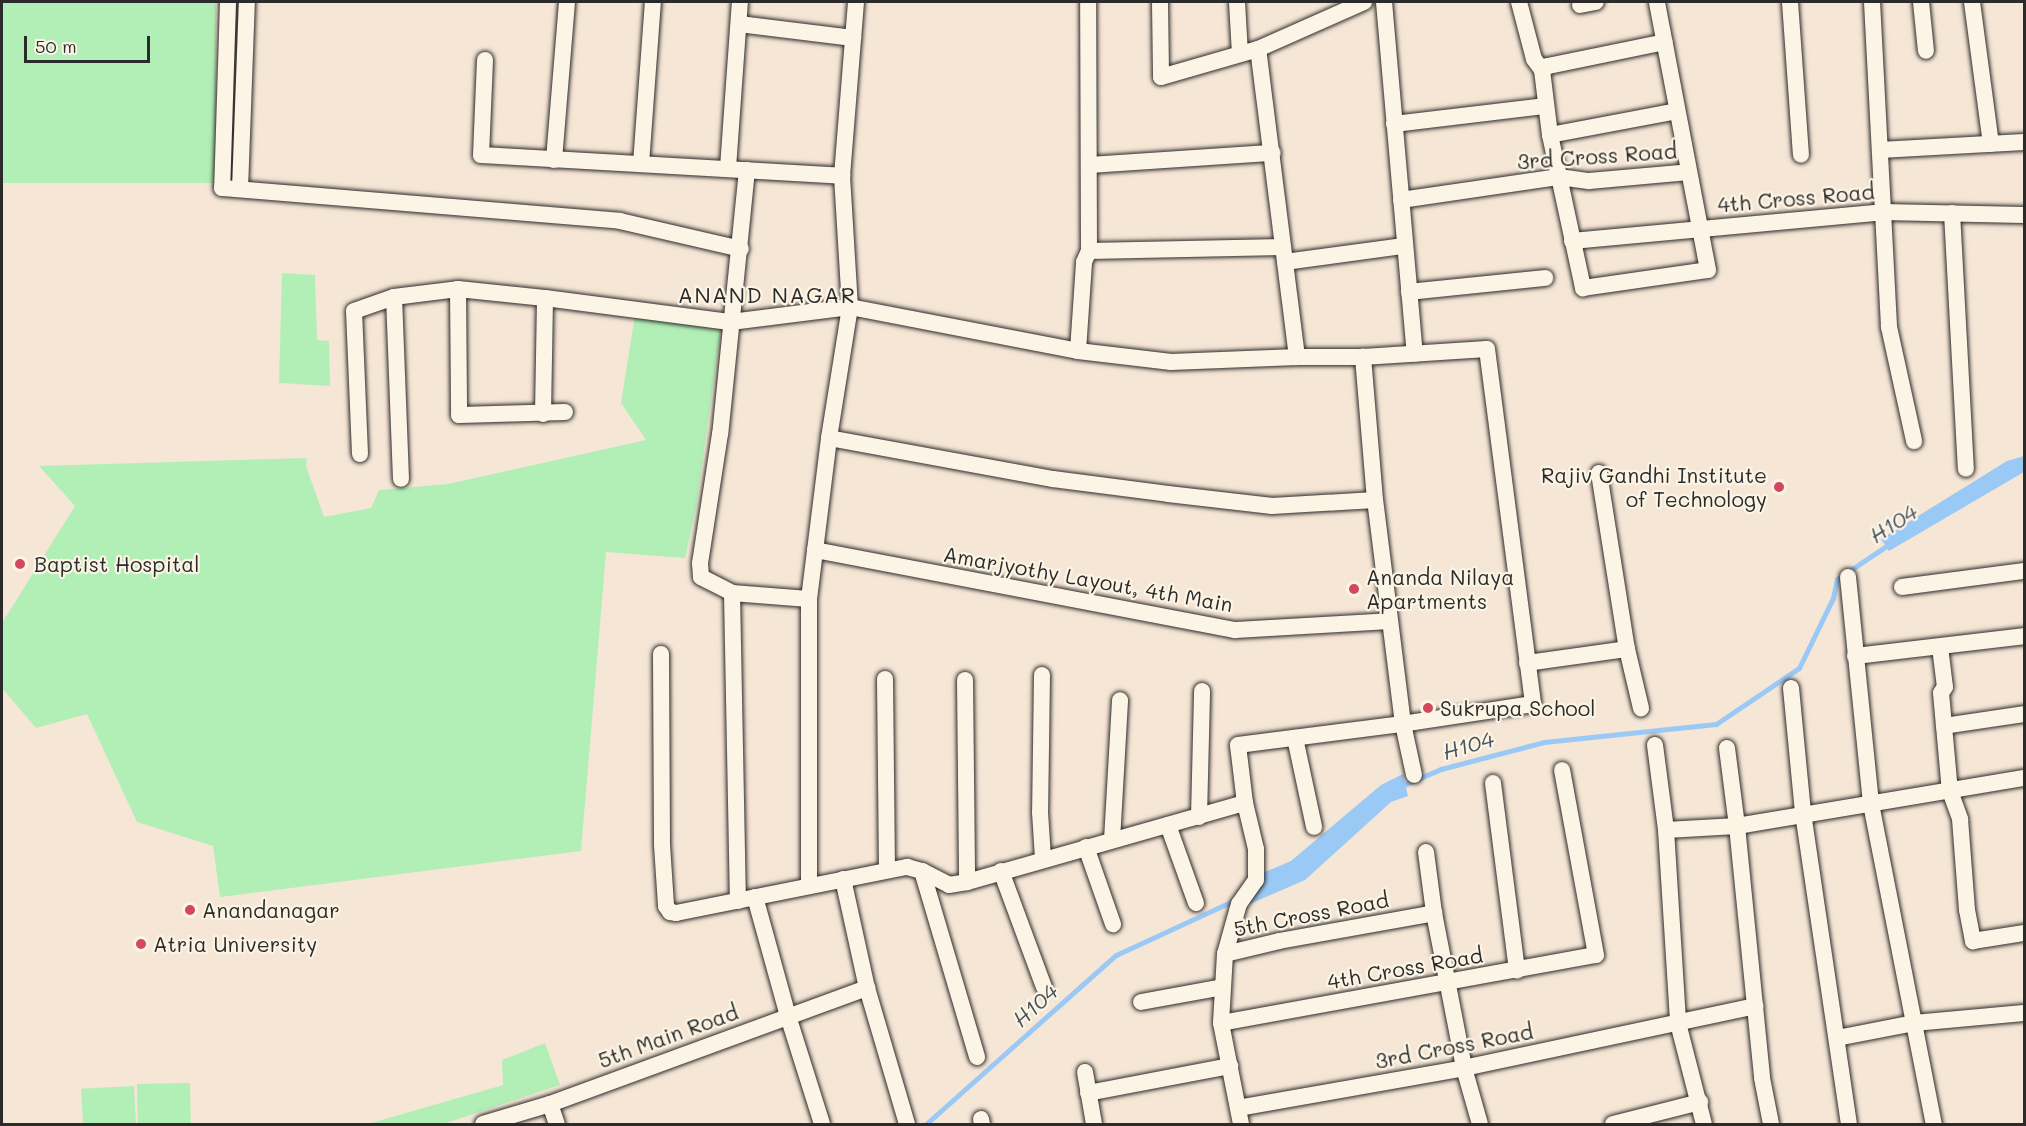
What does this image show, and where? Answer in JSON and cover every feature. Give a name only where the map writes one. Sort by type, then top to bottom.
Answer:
[{"type":"street","points":[[228,2],[222,188],[621,221],[741,249]]},
{"type":"street","points":[[240,189],[247,2]]},
{"type":"street","points":[[554,160],[567,2]]},
{"type":"street","points":[[641,164],[653,2]]},
{"type":"street","points":[[728,168],[740,2]]},
{"type":"street","points":[[809,886],[809,599],[829,438],[850,307],[842,176],[856,2]]},
{"type":"street","points":[[1078,351],[1084,262],[1089,250],[1088,2]]},
{"type":"street","points":[[1160,2],[1161,77],[1258,49],[1364,2]]},
{"type":"street","points":[[1237,2],[1240,54]]},
{"type":"street","points":[[1384,2],[1415,354]]},
{"type":"street","points":[[1519,2],[1534,59],[1542,70],[1550,135],[1582,288],[1708,270],[1657,2]]},
{"type":"street","points":[[1790,2],[1801,155]]},
{"type":"street","points":[[1872,2],[1889,327],[1914,441]]},
{"type":"street","points":[[1921,2],[1926,51]]},
{"type":"street","points":[[1972,2],[1991,144]]},
{"type":"street","points":[[739,24],[853,38]]},
{"type":"street","points":[[1542,70],[1548,66],[1665,42]]},
{"type":"street","points":[[1258,49],[1273,153],[1297,357]]},
{"type":"street","points":[[485,60],[481,155],[842,176]]},
{"type":"street","points":[[1394,124],[1546,106]]},
{"type":"street","points":[[1550,135],[1677,111]]},
{"type":"street","points":[[1880,150],[2025,142]]},
{"type":"street","points":[[1090,165],[1273,153]]},
{"type":"street","points":[[747,170],[741,249],[720,434],[700,563],[701,577],[710,584],[732,593],[809,599]]},
{"type":"street","name":"3rd Cross Road","points":[[1401,200],[1558,177],[1589,181],[1689,172]]},
{"type":"street","name":"4th Cross Road","points":[[1572,242],[1883,212],[2025,216]]},
{"type":"street","points":[[1952,213],[1966,469]]},
{"type":"street","points":[[1089,250],[1284,254],[1404,246]]},
{"type":"street","points":[[1409,292],[1545,278]]},
{"type":"street","points":[[458,289],[459,416],[565,412]]},
{"type":"street","points":[[360,454],[354,311],[394,297],[458,289],[731,322],[850,307],[1078,351],[1171,362],[1363,357],[1487,349],[1533,704],[1403,724],[1238,745],[1245,803],[1256,849],[1256,880],[1239,904],[1225,954]]},
{"type":"street","points":[[394,297],[401,479]]},
{"type":"street","points":[[543,414],[545,298]]},
{"type":"street","points":[[1363,357],[1375,500],[1403,724],[1414,775]]},
{"type":"street","points":[[829,438],[1053,479],[1272,506],[1375,500]]},
{"type":"street","points":[[1599,473],[1627,649],[1641,708]]},
{"type":"street","name":"Amarjyothy Layout, 4th Main","points":[[815,550],[1235,630],[1390,621]]},
{"type":"street","points":[[1902,587],[2025,571]]},
{"type":"street","points":[[1848,578],[1871,804],[1934,1125]]},
{"type":"street","points":[[732,593],[738,901]]},
{"type":"street","points":[[1855,656],[2025,636]]},
{"type":"street","points":[[1940,647],[1945,687],[1941,693],[1950,791],[1960,819],[1967,910],[1973,941],[2025,933]]},
{"type":"street","points":[[1527,663],[1627,649]]},
{"type":"street","points":[[661,654],[662,845],[666,906],[670,912],[676,913],[907,867],[922,871],[950,885],[967,882],[1245,803]]},
{"type":"street","points":[[1042,675],[1040,812],[1043,859]]},
{"type":"street","points":[[885,679],[887,870]]},
{"type":"street","points":[[965,680],[967,882]]},
{"type":"street","points":[[1791,688],[1803,813],[1849,1125]]},
{"type":"street","points":[[1199,817],[1202,691]]},
{"type":"street","points":[[1112,840],[1120,700]]},
{"type":"street","points":[[1944,726],[2025,714]]},
{"type":"street","points":[[1295,738],[1314,827]]},
{"type":"street","points":[[1655,745],[1666,830],[1678,1023],[1700,1102],[1704,1125]]},
{"type":"street","points":[[1727,748],[1762,1078],[1771,1125]]},
{"type":"street","name":"4th Cross Road","points":[[1221,1023],[1596,955],[1562,770]]},
{"type":"street","points":[[1666,830],[1737,826],[1803,813],[2025,778]]},
{"type":"street","points":[[1493,783],[1517,970]]},
{"type":"street","points":[[1168,825],[1196,903]]},
{"type":"street","points":[[1086,847],[1113,924]]},
{"type":"street","points":[[1426,852],[1447,983],[1464,1068],[1480,1125]]},
{"type":"street","points":[[922,871],[977,1057]]},
{"type":"street","points":[[1001,871],[1044,987]]},
{"type":"street","points":[[843,879],[867,988],[907,1125]]},
{"type":"street","points":[[755,897],[819,1124]]},
{"type":"street","name":"5th Cross Road","points":[[1240,1116],[1221,1023],[1225,954],[1279,941],[1434,913]]},
{"type":"street","points":[[1142,1002],[1223,987]]},
{"type":"street","name":"5th Main Road","points":[[483,1125],[550,1104],[867,988]]},
{"type":"street","name":"3rd Cross Road","points":[[1240,1116],[1755,1006]]},
{"type":"street","points":[[1837,1038],[1914,1023],[2025,1013]]},
{"type":"street","points":[[1088,1093],[1230,1066]]},
{"type":"street","points":[[1085,1072],[1094,1125]]},
{"type":"street","points":[[1613,1125],[1700,1102]]},
{"type":"street","points":[[550,1104],[557,1125]]},
{"type":"green space","points":[[2,2],[216,2],[216,183],[2,183]]},
{"type":"green space","points":[[282,273],[315,275],[317,340],[329,341],[330,386],[279,383]]},
{"type":"green space","points":[[635,315],[721,329],[696,508],[685,558],[606,552],[581,851],[220,897],[213,846],[137,822],[87,714],[36,728],[2,688],[2,623],[75,506],[39,466],[307,458],[306,466],[324,517],[371,508],[379,490],[448,484],[646,440],[621,403]]},
{"type":"green space","points":[[545,1043],[560,1085],[443,1124],[368,1124],[503,1085],[502,1060]]},
{"type":"green space","points":[[190,1083],[191,1124],[138,1124],[137,1084]]},
{"type":"green space","points":[[134,1086],[136,1124],[83,1124],[81,1089]]},
{"type":"water","points":[[2024,456],[2024,472],[1889,551],[1881,539],[2007,461]]},
{"type":"water","points":[[1403,774],[1408,796],[1391,802],[1305,880],[1243,907],[1258,875],[1291,861],[1381,785]]},
{"type":"waterway","name":"H104","points":[[1399,787],[1441,769],[1544,742],[1716,724],[1799,668],[1833,598],[1837,579],[1891,543]]},
{"type":"waterway","name":"H104","points":[[926,1124],[1116,955],[1235,900]]},
{"type":"place","name":"Rajiv Gandhi Institute of Technology","points":[[1779,487]]},
{"type":"place","name":"Baptist Hospital","points":[[20,564]]},
{"type":"place","name":"Ananda Nilaya Apartments","points":[[1354,589]]},
{"type":"place","name":"Sukrupa School","points":[[1428,708]]},
{"type":"place","name":"Anandanagar","points":[[190,910]]},
{"type":"place","name":"Atria University","points":[[141,944]]},
{"type":"district","name":"ANAND NAGAR","points":[[767,295]]}]
